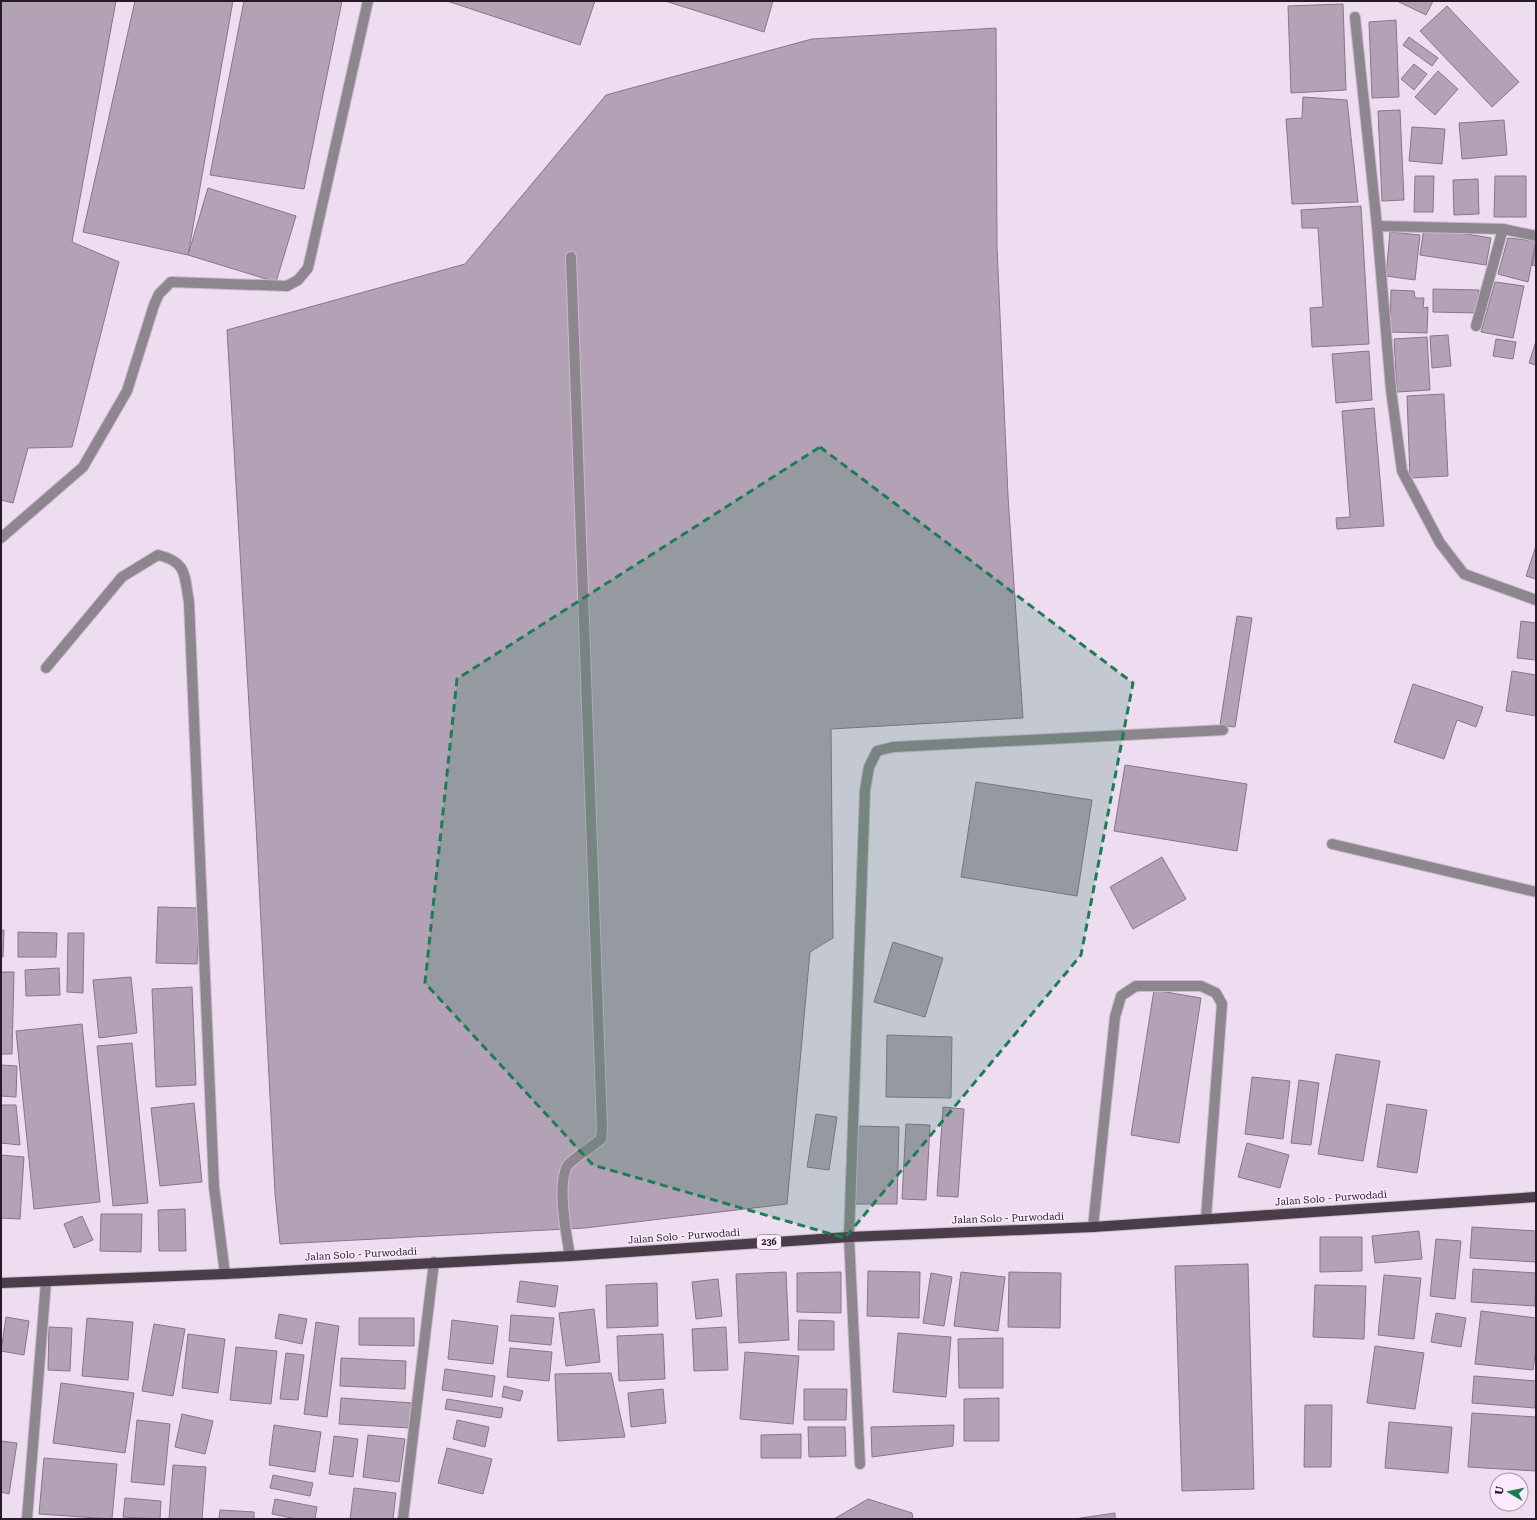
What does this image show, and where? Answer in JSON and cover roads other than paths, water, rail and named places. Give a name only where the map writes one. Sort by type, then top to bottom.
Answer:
[{"type":"main road","name":"Jalan Solo - Purwodadi","points":[[1,1284],[570,1256],[849,1237],[1093,1227],[1206,1218],[1536,1197]]},
{"type":"street","points":[[1,538],[83,467],[127,391],[154,305],[159,294],[171,282],[287,286],[298,280],[308,268],[368,1]]},
{"type":"street","points":[[1355,17],[1377,226],[1391,390],[1402,471],[1440,543],[1464,574],[1536,600]]},
{"type":"street","points":[[1377,226],[1503,229],[1536,236]]},
{"type":"street","points":[[1476,326],[1503,229]]},
{"type":"street","points":[[570,1256],[564,1221],[564,1178],[568,1165],[601,1139],[602,1128],[571,257]]},
{"type":"street","points":[[46,668],[122,577],[158,555],[172,558],[182,567],[188,602],[214,1188],[225,1274]]},
{"type":"street","points":[[860,1464],[849,1237],[865,790],[869,766],[877,751],[893,747],[1223,730]]},
{"type":"street","points":[[1332,844],[1536,892]]},
{"type":"street","points":[[1093,1227],[1115,1017],[1121,996],[1136,986],[1201,986],[1216,993],[1222,1004],[1206,1218]]},
{"type":"street","points":[[403,1519],[434,1262]]},
{"type":"street","points":[[27,1519],[46,1282]]}]
